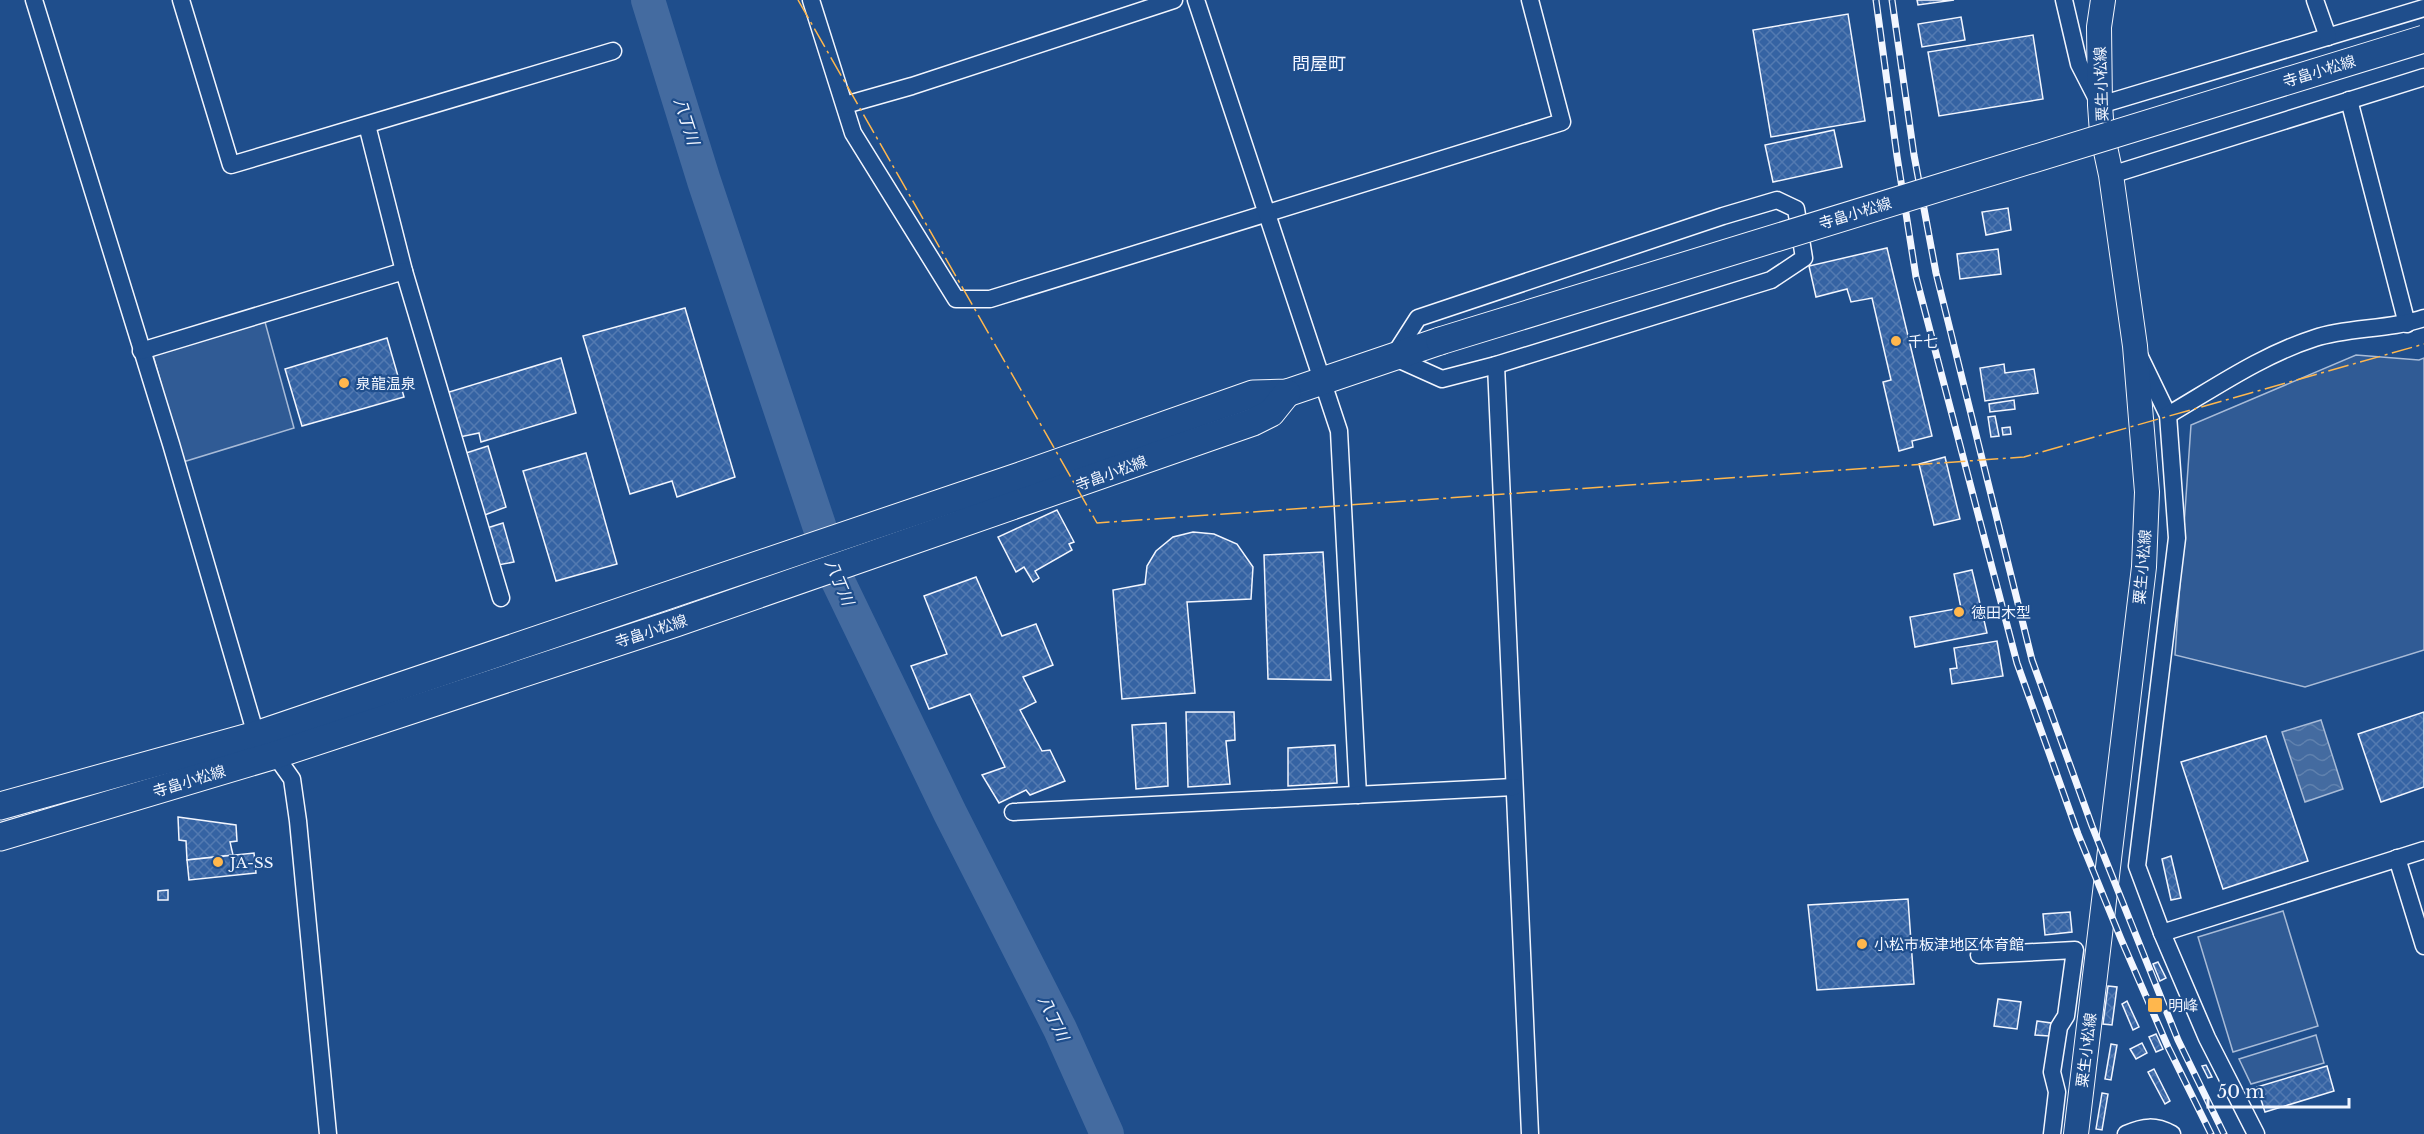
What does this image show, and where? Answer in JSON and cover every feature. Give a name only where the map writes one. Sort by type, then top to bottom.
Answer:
[{"type":"main road","name":"粟生小松線","points":[[2076,1134],[2144,567],[2147,492],[2135,346],[2100,105],[2099,27],[2103,0]]},
{"type":"main road","name":"寺畠小松線","points":[[0,806],[256,735],[666,594],[1020,476],[1253,394],[1287,393],[1440,341],[2424,39]]},
{"type":"main road","name":"寺畠小松線","points":[[0,837],[275,755],[676,623],[1029,502],[1253,422],[1271,413],[1287,393]]},
{"type":"street","points":[[34,0],[171,444],[256,735],[275,755],[292,779],[328,1134]]},
{"type":"street","points":[[181,0],[231,165],[613,51]]},
{"type":"street","points":[[811,0],[853,133],[956,299],[990,299],[1562,122],[1530,0]]},
{"type":"street","points":[[845,105],[912,86],[1174,0]]},
{"type":"street","points":[[1196,0],[1339,431],[1358,795]]},
{"type":"street","points":[[2064,0],[2079,63],[2100,105],[2424,8]]},
{"type":"street","points":[[2315,0],[2328,37]]},
{"type":"street","points":[[2111,176],[2424,77]]},
{"type":"street","points":[[2349,100],[2407,324]]},
{"type":"street","points":[[367,125],[404,271],[501,598]]},
{"type":"street","points":[[1777,200],[1796,209],[1804,258],[1771,280],[1496,365],[1442,379],[1393,357],[1418,318],[1777,200]]},
{"type":"street","points":[[141,351],[404,271]]},
{"type":"street","points":[[2168,415],[2270,356],[2317,337],[2407,324],[2424,318]]},
{"type":"street","points":[[2135,346],[2168,415],[2177,538],[2137,866],[2162,933],[2207,1038],[2256,1134]]},
{"type":"street","points":[[1496,365],[1530,1134]]},
{"type":"street","points":[[1013,812],[1514,788]]},
{"type":"street","points":[[2162,933],[2424,850]]},
{"type":"street","points":[[2397,858],[2424,946]]},
{"type":"street","points":[[1979,956],[2075,950],[2066,1016],[2059,1027],[2052,1072],[2057,1092],[2052,1134]]},
{"type":"street","points":[[2126,1134],[2142,1127],[2159,1127],[2172,1134]]},
{"type":"shaded area","points":[[265,322],[294,428],[183,462],[153,355]]},
{"type":"shaded area","points":[[2356,355],[2419,360],[2424,358],[2424,650],[2305,687],[2175,655],[2191,425]]},
{"type":"shaded area","points":[[2283,911],[2318,1026],[2233,1052],[2198,937]]},
{"type":"shaded area","points":[[2316,1035],[2324,1063],[2251,1084],[2239,1059]]},
{"type":"water","points":[[2321,720],[2343,789],[2305,802],[2282,732]]},
{"type":"building","points":[[1917,0],[1954,0],[1918,5]]},
{"type":"building","points":[[1848,14],[1865,121],[1771,137],[1753,30]]},
{"type":"building","points":[[1961,17],[1965,40],[1922,47],[1918,24]]},
{"type":"building","points":[[2033,35],[2043,99],[1939,116],[1928,52]]},
{"type":"building","points":[[1834,130],[1842,167],[1773,182],[1765,145]]},
{"type":"building","points":[[2008,208],[2011,230],[1986,235],[1982,212]]},
{"type":"building","name":"千七","points":[[1887,248],[1932,436],[1912,441],[1913,447],[1899,451],[1883,382],[1891,380],[1872,298],[1851,302],[1847,289],[1816,297],[1809,266]]},
{"type":"building","points":[[1998,249],[2001,274],[1960,279],[1957,254]]},
{"type":"building","points":[[685,308],[735,477],[677,497],[672,481],[630,494],[583,336]]},
{"type":"building","name":"泉龍温泉","points":[[387,338],[404,397],[302,426],[285,369]]},
{"type":"building","points":[[561,358],[576,413],[481,442],[479,433],[460,437],[446,393]]},
{"type":"building","points":[[2004,364],[2005,373],[2034,369],[2038,393],[1985,401],[1980,368]]},
{"type":"building","points":[[2014,400],[2015,409],[1990,412],[1989,404]]},
{"type":"building","points":[[1995,416],[1999,436],[1991,437],[1988,417]]},
{"type":"building","points":[[2010,427],[2011,434],[2003,435],[2002,428]]},
{"type":"building","points":[[488,446],[506,507],[482,516],[463,454]]},
{"type":"building","points":[[586,453],[617,564],[556,581],[523,471]]},
{"type":"building","points":[[1945,457],[1960,519],[1934,525],[1919,464]]},
{"type":"building","points":[[1057,510],[1074,542],[1069,544],[1072,550],[1035,571],[1039,578],[1033,582],[1024,567],[1016,572],[998,537]]},
{"type":"building","points":[[503,523],[514,562],[498,565],[487,528]]},
{"type":"building","points":[[1193,532],[1214,534],[1237,544],[1253,567],[1251,599],[1187,602],[1195,693],[1122,699],[1113,590],[1145,584],[1147,566],[1156,551],[1173,537]]},
{"type":"building","points":[[1323,552],[1331,680],[1268,679],[1264,555]]},
{"type":"building","name":"徳田木型","points":[[1972,570],[1987,633],[1915,647],[1910,617],[1961,608],[1954,574]]},
{"type":"building","points":[[976,577],[1002,636],[1036,624],[1053,665],[1023,677],[1036,702],[1020,710],[1042,751],[1050,750],[1065,781],[1030,795],[1026,790],[999,803],[982,775],[1005,767],[970,694],[929,709],[911,666],[947,654],[924,596]]},
{"type":"building","points":[[1997,641],[2003,676],[1952,684],[1950,669],[1957,668],[1954,648]]},
{"type":"building","points":[[1186,712],[1234,712],[1235,740],[1226,741],[1230,784],[1188,787]]},
{"type":"building","points":[[2424,712],[2424,787],[2381,802],[2358,734]]},
{"type":"building","points":[[1166,723],[1168,786],[1136,789],[1132,725]]},
{"type":"building","points":[[2266,736],[2308,861],[2223,889],[2181,762]]},
{"type":"building","points":[[1335,745],[1337,783],[1288,786],[1288,748]]},
{"type":"building","points":[[178,817],[236,825],[237,841],[230,842],[233,855],[187,860],[186,841],[179,840]]},
{"type":"building","points":[[254,853],[256,873],[189,880],[187,860]]},
{"type":"building","points":[[2171,856],[2181,898],[2171,900],[2162,859]]},
{"type":"building","points":[[168,890],[168,900],[158,900],[158,891]]},
{"type":"building","name":"小松市板津地区体育館","points":[[1908,899],[1914,984],[1817,990],[1808,905]]},
{"type":"building","points":[[2070,912],[2072,932],[2045,935],[2043,914]]},
{"type":"building","points":[[2158,962],[2166,978],[2160,981],[2153,964]]},
{"type":"building","points":[[2108,986],[2117,987],[2112,1025],[2103,1024]]},
{"type":"building","points":[[1998,999],[2021,1002],[2017,1029],[1994,1026]]},
{"type":"building","points":[[2127,1001],[2139,1027],[2133,1030],[2122,1004]]},
{"type":"building","points":[[2037,1021],[2051,1023],[2049,1036],[2035,1035]]},
{"type":"building","points":[[2156,1034],[2163,1049],[2156,1052],[2149,1037]]},
{"type":"building","points":[[2142,1043],[2147,1053],[2136,1059],[2130,1049]]},
{"type":"building","points":[[2111,1044],[2117,1045],[2111,1080],[2105,1079]]},
{"type":"building","points":[[2206,1065],[2212,1077],[2208,1078],[2202,1066]]},
{"type":"building","points":[[2327,1066],[2334,1091],[2265,1112],[2257,1087]]},
{"type":"building","points":[[2154,1069],[2170,1101],[2165,1104],[2148,1072]]},
{"type":"building","points":[[2102,1093],[2108,1094],[2102,1130],[2096,1129]]},
{"type":"waterway","name":"八丁川","points":[[648,0],[704,181],[837,579],[950,813],[1060,1029],[1107,1134]]},
{"type":"railway","points":[[1876,0],[1916,277],[2017,663],[2078,834],[2121,939],[2168,1047],[2211,1134]]},
{"type":"railway","points":[[1892,0],[1914,155],[1936,273],[2032,660],[2092,826],[2178,1040],[2224,1134]]},
{"type":"power","points":[[798,0],[1097,523],[2024,457],[2424,344]]},
{"type":"place","name":"千七","points":[[1896,341]]},
{"type":"place","name":"泉龍温泉","points":[[344,383]]},
{"type":"place","name":"徳田木型","points":[[1959,612]]},
{"type":"place","name":"JA-SS","points":[[218,862]]},
{"type":"place","name":"小松市板津地区体育館","points":[[1862,944]]},
{"type":"place","name":"明峰","points":[[2155,1005]]},
{"type":"district","name":"問屋町","points":[[1319,64]]}]
